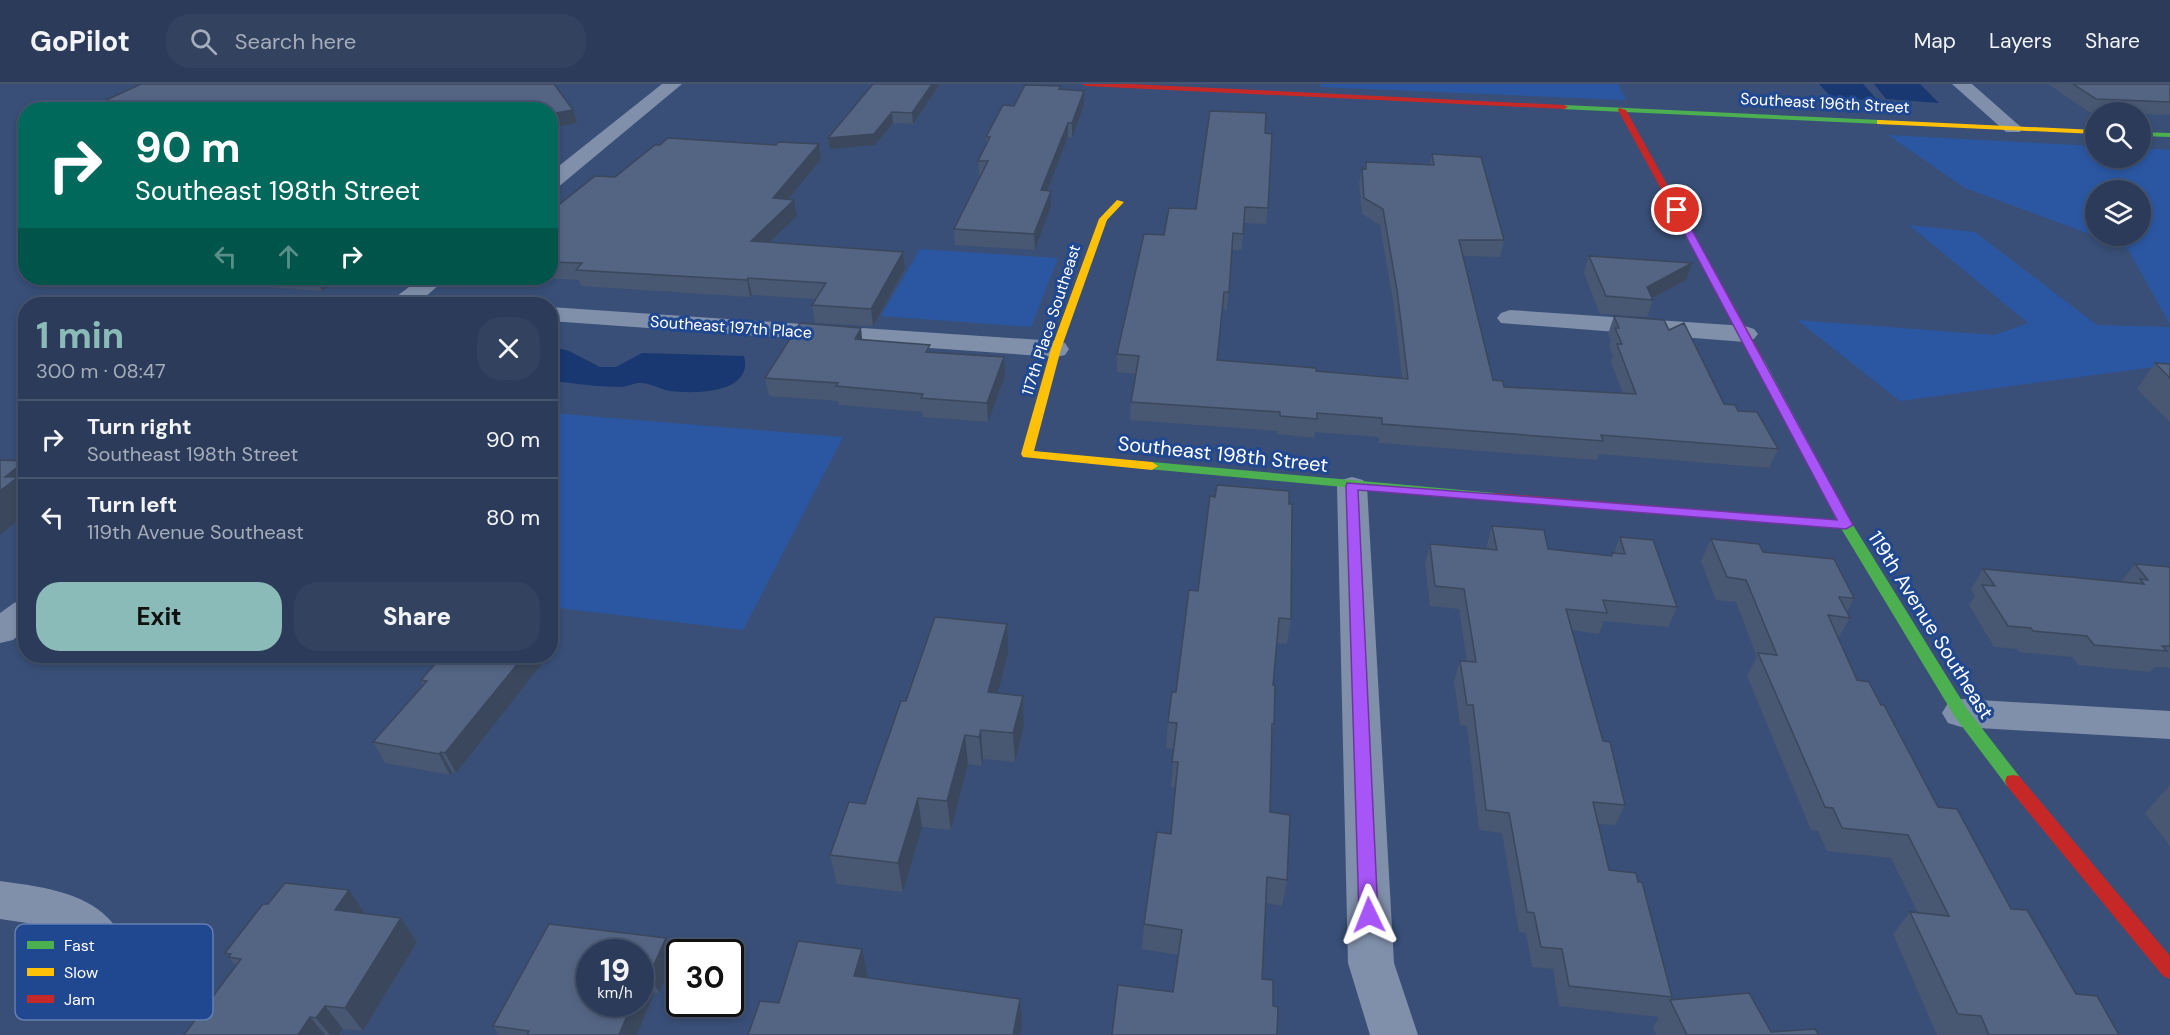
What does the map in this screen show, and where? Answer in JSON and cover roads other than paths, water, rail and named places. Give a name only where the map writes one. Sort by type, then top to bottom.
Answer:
[{"type":"street","points":[[558,177],[673,84]]},
{"type":"street","name":"Southeast 196th Street","points":[[1086,84],[2085,131]]},
{"type":"street","points":[[1961,84],[2013,128]]},
{"type":"street","name":"119th Avenue Southeast","points":[[1622,110],[1745,334],[1846,525],[1960,713],[2032,805],[2170,970]]},
{"type":"street","points":[[2151,134],[2170,135]]},
{"type":"street","name":"117th Place Southeast","points":[[1027,454],[1056,349],[1103,219],[1120,202]]},
{"type":"street","points":[[411,297],[426,285]]},
{"type":"street","name":"Southeast 197th Place","points":[[558,316],[1056,349]]},
{"type":"street","points":[[1510,318],[1745,334]]},
{"type":"street","name":"Southeast 198th Street","points":[[1027,454],[1352,486],[1846,525]]},
{"type":"street","points":[[1352,486],[1371,963],[1394,1035]]},
{"type":"street","points":[[0,631],[18,616]]},
{"type":"street","points":[[1960,713],[2170,724]]},
{"type":"street","points":[[0,900],[21,903],[72,917],[81,924]]}]
